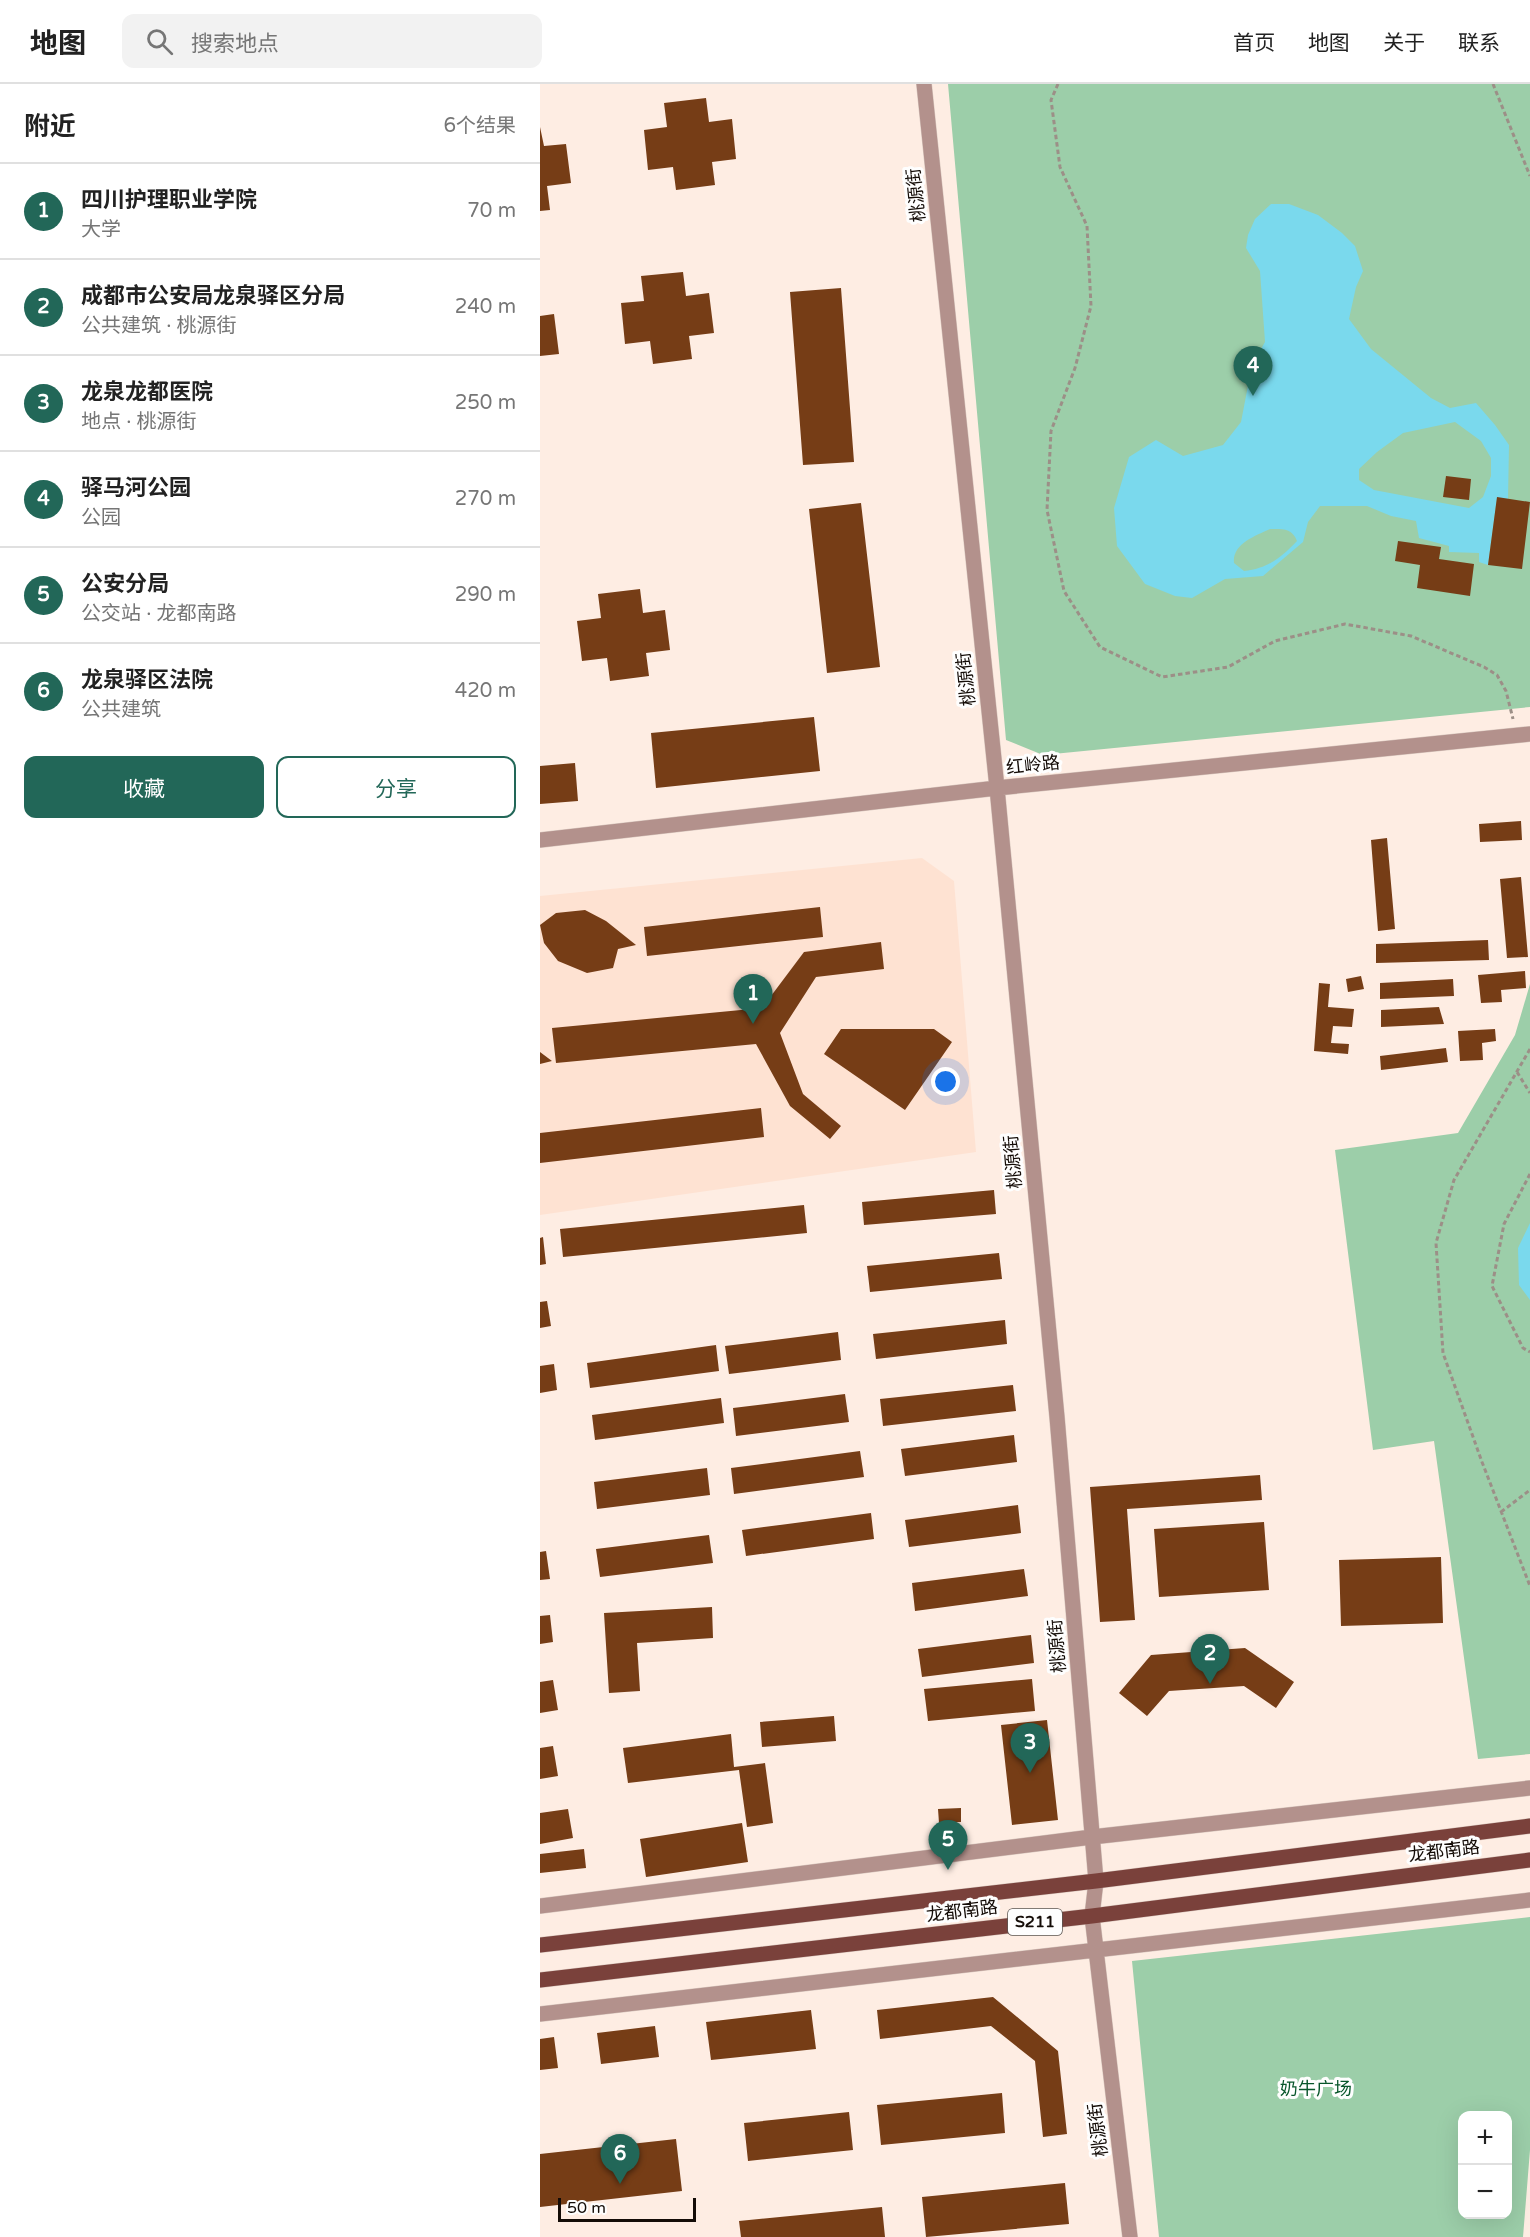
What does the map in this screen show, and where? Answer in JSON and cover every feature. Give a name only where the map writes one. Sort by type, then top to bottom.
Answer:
[{"type":"main road","name":"龙都南路","points":[[540,1945],[1096,1881],[1530,1827]]},
{"type":"main road","name":"龙都南路","points":[[540,1980],[1092,1916],[1530,1860]]},
{"type":"street","name":"桃源街","points":[[924,84],[997,788],[1056,1405],[1096,1881],[1092,1916],[1130,2237]]},
{"type":"street","name":"红岭路","points":[[540,840],[997,788],[1524,735]]},
{"type":"street","points":[[540,1906],[1092,1837],[1530,1788]]},
{"type":"street","points":[[540,2014],[1530,1899]]},
{"type":"path","points":[[1058,84],[1051,100],[1060,166],[1087,226],[1091,306],[1075,368],[1051,431],[1047,510],[1064,591],[1100,647],[1162,677],[1227,667],[1275,641],[1345,624],[1411,636],[1484,667],[1497,675],[1524,735]]},
{"type":"path","points":[[1493,84],[1530,176]]},
{"type":"path","points":[[1530,1050],[1454,1180],[1436,1244],[1443,1353],[1530,1586]]},
{"type":"path","points":[[1517,1072],[1530,1093]]},
{"type":"path","points":[[1530,1174],[1504,1224],[1492,1286],[1523,1348],[1530,1352]]},
{"type":"path","points":[[1502,1512],[1530,1490]]},
{"type":"shaded area","points":[[922,858],[954,881],[976,1152],[540,1215],[540,896]]},
{"type":"green space","points":[[948,84],[1530,84],[1530,707],[1043,755],[1006,740]]},
{"type":"green space","points":[[1530,984],[1530,1754],[1478,1759],[1434,1441],[1373,1450],[1335,1150],[1458,1133],[1515,1035]]},
{"type":"green space","name":"奶牛广场","points":[[1530,1917],[1530,2150],[1523,2237],[1159,2237],[1132,1961]]},
{"type":"water","points":[[1271,204],[1289,204],[1318,215],[1342,233],[1355,246],[1363,271],[1356,287],[1349,319],[1371,349],[1431,398],[1450,408],[1476,403],[1509,445],[1508,499],[1497,498],[1488,565],[1479,562],[1479,553],[1449,552],[1449,546],[1419,538],[1416,521],[1391,516],[1367,506],[1320,506],[1308,522],[1303,542],[1263,576],[1225,579],[1192,598],[1175,596],[1145,584],[1117,546],[1114,508],[1129,457],[1156,440],[1183,456],[1223,445],[1241,422],[1252,365],[1265,342],[1260,271],[1246,248],[1248,235],[1255,219]],"holes":[[[1455,422],[1481,441],[1491,458],[1491,476],[1483,497],[1469,508],[1374,490],[1359,480],[1359,469],[1403,433]],[[1270,529],[1290,531],[1297,541],[1280,557],[1267,565],[1244,571],[1234,563],[1234,556],[1246,541]]]},
{"type":"water","points":[[1530,1223],[1530,1300],[1519,1285],[1518,1248]]},
{"type":"building","points":[[706,98],[709,122],[732,119],[736,159],[712,162],[715,185],[676,190],[673,167],[648,170],[644,130],[667,127],[664,103]]},
{"type":"building","points":[[540,127],[544,146],[566,144],[571,183],[547,186],[550,210],[540,211]]},
{"type":"building","points":[[683,272],[686,296],[709,293],[714,333],[689,336],[692,359],[653,364],[650,341],[625,344],[621,303],[644,301],[641,276]]},
{"type":"building","points":[[841,288],[854,462],[803,465],[790,292]]},
{"type":"building","points":[[554,314],[559,354],[540,356],[540,316]]},
{"type":"building","points":[[1446,476],[1471,479],[1469,500],[1443,497]]},
{"type":"building","points":[[1497,497],[1530,502],[1522,569],[1488,565]]},
{"type":"building","points":[[861,503],[880,667],[827,673],[809,509]]},
{"type":"building","points":[[1398,541],[1441,547],[1439,559],[1474,564],[1470,596],[1417,588],[1420,565],[1395,561]]},
{"type":"building","points":[[640,589],[643,613],[665,610],[670,650],[646,653],[649,676],[610,681],[607,658],[582,661],[577,621],[601,618],[598,594]]},
{"type":"building","points":[[814,717],[820,771],[656,788],[651,733]]},
{"type":"building","points":[[575,763],[578,801],[540,804],[540,766]]},
{"type":"building","points":[[1521,821],[1522,840],[1480,842],[1479,824]]},
{"type":"building","points":[[1387,838],[1395,929],[1378,931],[1371,840]]},
{"type":"building","points":[[1521,877],[1528,957],[1507,958],[1500,879]]},
{"type":"building","points":[[820,907],[823,937],[647,956],[644,927]]},
{"type":"building","points":[[585,910],[606,921],[636,945],[618,949],[613,968],[587,973],[558,961],[544,943],[540,925],[556,913]]},
{"type":"building","points":[[1488,940],[1489,960],[1376,963],[1376,944]]},
{"type":"building","points":[[881,942],[884,969],[816,977],[780,1033],[803,1094],[841,1126],[830,1139],[790,1106],[756,1044],[556,1063],[552,1028],[762,1008],[804,952]]},
{"type":"building","points":[[1525,971],[1526,988],[1501,990],[1502,1002],[1481,1003],[1478,975]]},
{"type":"building","points":[[1361,976],[1364,989],[1348,992],[1346,979]]},
{"type":"building","points":[[1453,979],[1454,996],[1380,999],[1380,983]]},
{"type":"building","points":[[1319,983],[1330,984],[1328,1007],[1354,1009],[1352,1027],[1333,1026],[1331,1043],[1349,1044],[1348,1054],[1314,1051]]},
{"type":"building","points":[[1439,1007],[1444,1024],[1381,1027],[1381,1010]]},
{"type":"building","points":[[841,1029],[934,1029],[952,1042],[905,1110],[824,1054]]},
{"type":"building","points":[[1495,1029],[1496,1041],[1482,1043],[1483,1060],[1460,1061],[1458,1031]]},
{"type":"building","points":[[1446,1048],[1448,1062],[1381,1070],[1380,1056]]},
{"type":"building","points":[[540,1052],[552,1061],[540,1064]]},
{"type":"building","points":[[761,1108],[764,1137],[540,1163],[540,1133]]},
{"type":"building","points":[[994,1190],[996,1214],[864,1225],[862,1202]]},
{"type":"building","points":[[804,1205],[807,1233],[563,1257],[560,1229]]},
{"type":"building","points":[[543,1237],[546,1264],[540,1265],[540,1238]]},
{"type":"building","points":[[999,1253],[1002,1279],[870,1292],[867,1266]]},
{"type":"building","points":[[547,1301],[551,1326],[540,1328],[540,1302]]},
{"type":"building","points":[[1005,1320],[1007,1344],[876,1359],[873,1334]]},
{"type":"building","points":[[838,1332],[841,1360],[729,1374],[725,1346]]},
{"type":"building","points":[[716,1345],[719,1371],[590,1388],[587,1363]]},
{"type":"building","points":[[554,1364],[557,1390],[540,1393],[540,1366]]},
{"type":"building","points":[[1013,1385],[1016,1411],[883,1426],[880,1399]]},
{"type":"building","points":[[845,1394],[849,1422],[736,1436],[733,1408]]},
{"type":"building","points":[[721,1398],[724,1423],[595,1440],[592,1415]]},
{"type":"building","points":[[1014,1435],[1017,1462],[905,1476],[901,1449]]},
{"type":"building","points":[[860,1451],[864,1477],[734,1494],[731,1468]]},
{"type":"building","points":[[707,1468],[710,1495],[597,1509],[594,1482]]},
{"type":"building","points":[[1260,1475],[1262,1500],[1127,1509],[1135,1620],[1100,1622],[1090,1487]]},
{"type":"building","points":[[1018,1505],[1021,1533],[909,1547],[905,1520]]},
{"type":"building","points":[[871,1513],[874,1539],[746,1556],[742,1530]]},
{"type":"building","points":[[1264,1522],[1269,1590],[1159,1597],[1154,1529]]},
{"type":"building","points":[[709,1535],[713,1563],[600,1577],[596,1549]]},
{"type":"building","points":[[546,1551],[550,1579],[540,1580],[540,1552]]},
{"type":"building","points":[[1441,1557],[1443,1623],[1341,1626],[1339,1560]]},
{"type":"building","points":[[1024,1569],[1028,1596],[915,1611],[912,1583]]},
{"type":"building","points":[[712,1607],[713,1638],[637,1643],[640,1691],[609,1693],[604,1613]]},
{"type":"building","points":[[550,1615],[553,1642],[540,1644],[540,1616]]},
{"type":"building","points":[[1031,1635],[1034,1663],[922,1677],[918,1649]]},
{"type":"building","points":[[1245,1648],[1294,1682],[1276,1708],[1244,1686],[1169,1691],[1147,1716],[1119,1693],[1151,1655]]},
{"type":"building","points":[[1032,1679],[1035,1711],[928,1721],[924,1689]]},
{"type":"building","points":[[553,1680],[558,1710],[540,1713],[540,1682]]},
{"type":"building","points":[[834,1716],[836,1741],[762,1747],[760,1722]]},
{"type":"building","points":[[1047,1720],[1058,1820],[1012,1825],[1001,1725]]},
{"type":"building","points":[[731,1734],[734,1767],[765,1763],[773,1823],[747,1827],[739,1770],[628,1783],[623,1748]]},
{"type":"building","points":[[553,1746],[558,1776],[540,1779],[540,1748]]},
{"type":"building","points":[[961,1808],[961,1822],[939,1823],[938,1809]]},
{"type":"building","points":[[568,1809],[573,1838],[540,1844],[540,1813]]},
{"type":"building","points":[[742,1823],[748,1862],[646,1877],[640,1839]]},
{"type":"building","points":[[584,1849],[586,1868],[540,1873],[540,1854]]},
{"type":"building","points":[[993,1997],[1058,2051],[1067,2134],[1043,2137],[1035,2061],[991,2026],[880,2039],[877,2010]]},
{"type":"building","points":[[811,2010],[816,2049],[711,2060],[706,2022]]},
{"type":"building","points":[[655,2026],[659,2057],[601,2064],[597,2033]]},
{"type":"building","points":[[554,2037],[558,2068],[540,2070],[540,2039]]},
{"type":"building","points":[[1002,2093],[1005,2133],[881,2145],[877,2105]]},
{"type":"building","points":[[849,2112],[853,2150],[748,2161],[744,2123]]},
{"type":"building","points":[[676,2139],[682,2191],[540,2207],[540,2154]]},
{"type":"building","points":[[1065,2183],[1069,2224],[926,2237],[922,2197]]},
{"type":"building","points":[[882,2207],[885,2237],[741,2237],[739,2221]]},
{"type":"place","name":"驿马河公园","points":[[1253,396]]},
{"type":"place","name":"四川护理职业学院","points":[[753,1024]]},
{"type":"place","name":"成都市公安局龙泉驿区分局","points":[[1210,1684]]},
{"type":"place","name":"龙泉龙都医院","points":[[1030,1773]]},
{"type":"place","name":"公安分局","points":[[948,1870]]},
{"type":"place","name":"龙泉驿区法院","points":[[620,2184]]}]
